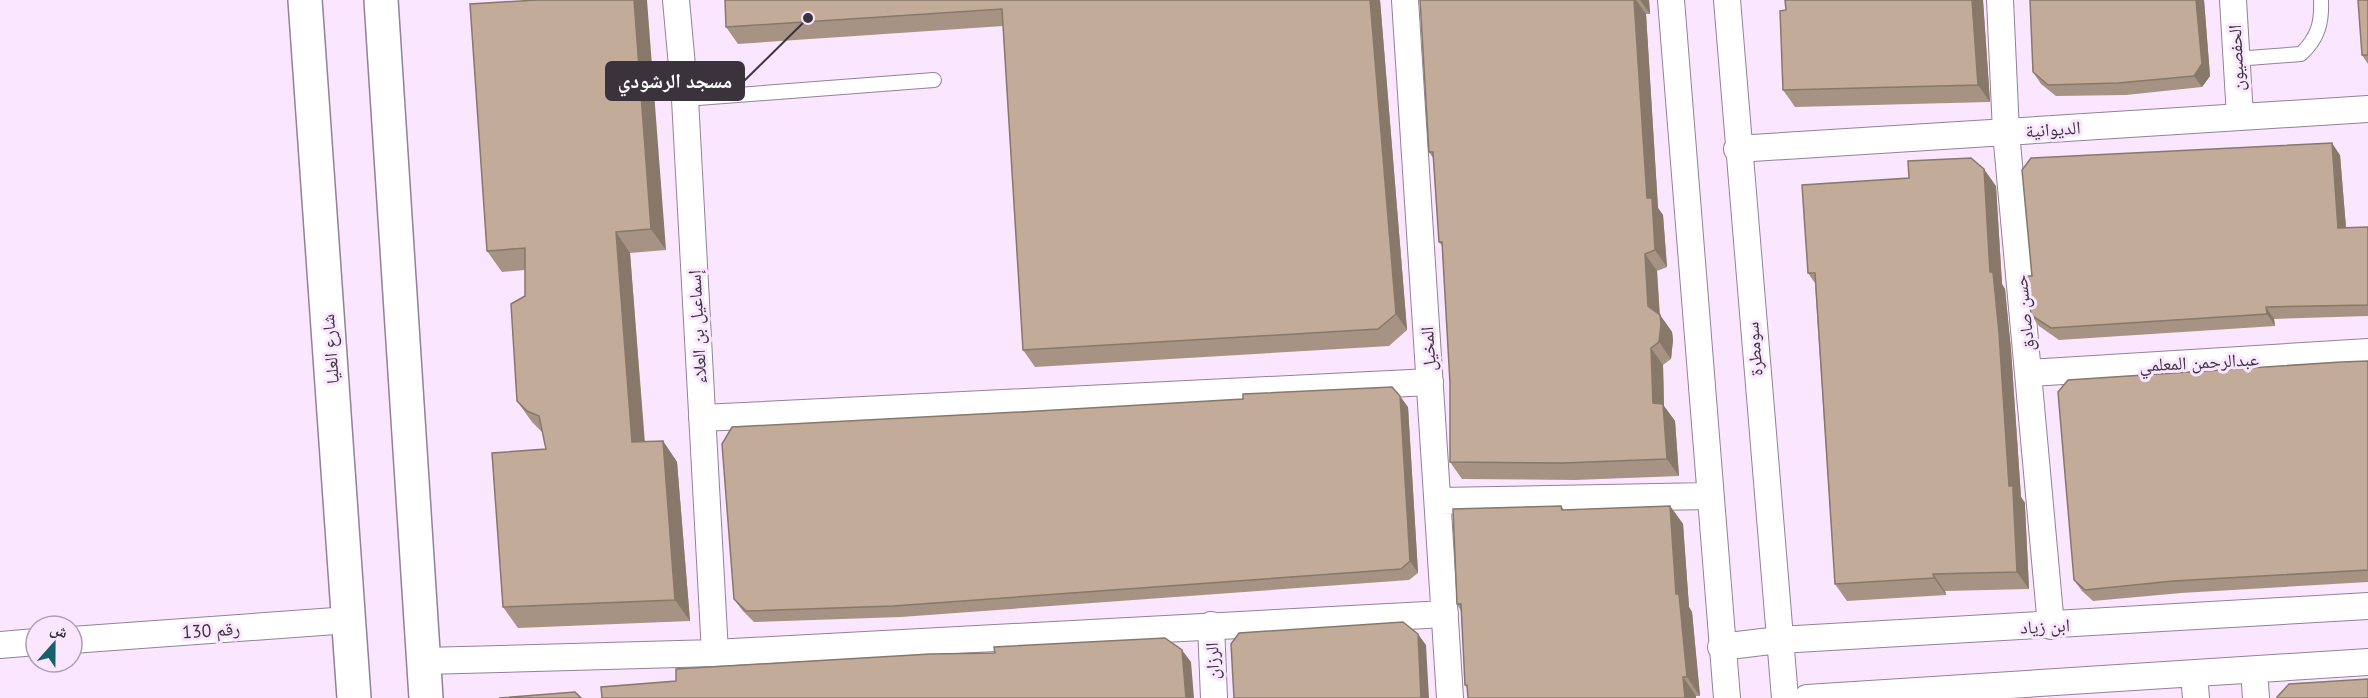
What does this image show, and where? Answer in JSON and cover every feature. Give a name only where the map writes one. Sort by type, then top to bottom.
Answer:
[{"type":"main road","name":"شارع العليا","points":[[305,0],[354,698]]},
{"type":"main road","points":[[381,0],[426,698]]},
{"type":"street","name":"إسماعيل بن العلاء","points":[[676,0],[685,99],[715,653]]},
{"type":"street","name":"المخيل","points":[[1405,0],[1450,698]]},
{"type":"street","points":[[1671,0],[1721,647],[1727,698]]},
{"type":"street","name":"سومطرة","points":[[1727,0],[1737,149],[1785,698]]},
{"type":"street","name":"حسن صادق","points":[[2000,0],[2006,132],[2030,373],[2051,626]]},
{"type":"street","name":"الحفصيون","points":[[2233,0],[2240,117]]},
{"type":"street","name":"الديوانية","points":[[1737,149],[2368,109]]},
{"type":"street","name":"عبدالرحمن المعلمي","points":[[2030,373],[2368,352]]},
{"type":"street","points":[[702,418],[1430,382]]},
{"type":"street","points":[[1439,501],[1710,496]]},
{"type":"street","name":"ابن زياد","points":[[1721,647],[1779,640],[2368,606]]},
{"type":"street","points":[[424,661],[715,653],[1445,614]]},
{"type":"street","name":"رقم 130","points":[[84,639],[349,620]]},
{"type":"street","name":"الرزان","points":[[1210,625],[1214,698]]},
{"type":"street","points":[[0,645],[24,643]]},
{"type":"street","points":[[1808,698],[2195,686],[2254,670],[2368,662]]},
{"type":"street","points":[[2254,670],[2256,698]]},
{"type":"lane","points":[[2235,59],[2301,54],[2318,33],[2322,20],[2320,0]]},
{"type":"lane","points":[[685,99],[934,80]]},
{"type":"building","points":[[537,0],[634,0],[651,229],[616,232],[632,442],[663,441],[675,600],[503,607],[492,453],[546,449],[539,416],[527,411],[517,401],[511,304],[525,296],[525,248],[487,251],[470,4]]},
{"type":"building","points":[[725,0],[1370,0],[1396,314],[1378,329],[1023,350],[1002,9],[726,27]]},
{"type":"building","points":[[1420,0],[1634,0],[1647,198],[1652,198],[1655,250],[1645,254],[1648,306],[1660,315],[1661,324],[1659,342],[1651,348],[1653,403],[1663,404],[1667,459],[1563,463],[1450,462],[1450,383],[1442,242],[1439,242],[1433,152],[1429,152]]},
{"type":"building","points":[[1785,0],[1972,0],[1978,85],[1783,90],[1780,11],[1786,10]]},
{"type":"building","points":[[2030,0],[2196,0],[2202,64],[2194,76],[2118,83],[2048,85],[2033,72]]},
{"type":"building","points":[[2358,0],[2368,0],[2368,55],[2362,55]]},
{"type":"building","points":[[2332,143],[2338,228],[2368,227],[2368,305],[2266,307],[2267,314],[2051,328],[2031,315],[2027,276],[2032,276],[2022,170],[2031,158]]},
{"type":"building","points":[[1971,158],[1984,169],[1990,272],[1993,272],[1999,333],[2009,486],[2013,486],[2017,572],[1933,574],[1934,578],[1835,584],[1815,273],[1808,273],[1802,185],[1909,178],[1908,161]]},
{"type":"building","points":[[2368,361],[2368,570],[2173,581],[2085,590],[2074,580],[2058,392],[2068,380]]},
{"type":"building","points":[[1392,387],[1400,396],[1410,561],[1401,569],[893,606],[746,611],[734,599],[722,444],[732,427],[1243,399],[1243,394]]},
{"type":"building","points":[[1561,506],[1562,510],[1670,506],[1676,594],[1679,594],[1687,677],[1683,677],[1685,698],[1468,698],[1467,685],[1465,685],[1461,604],[1457,604],[1453,509]]},
{"type":"building","points":[[1403,622],[1418,634],[1421,698],[1234,698],[1231,644],[1239,633]]},
{"type":"building","points":[[1165,638],[1182,650],[1186,698],[602,698],[601,687],[676,681],[676,669],[930,654],[995,653],[994,647]]},
{"type":"building","points":[[2368,679],[2368,698],[2277,698],[2289,684]]},
{"type":"building","points":[[575,692],[581,698],[499,698]]},
{"type":"place","name":"مسجد الرشودي","points":[[808,18]]}]
